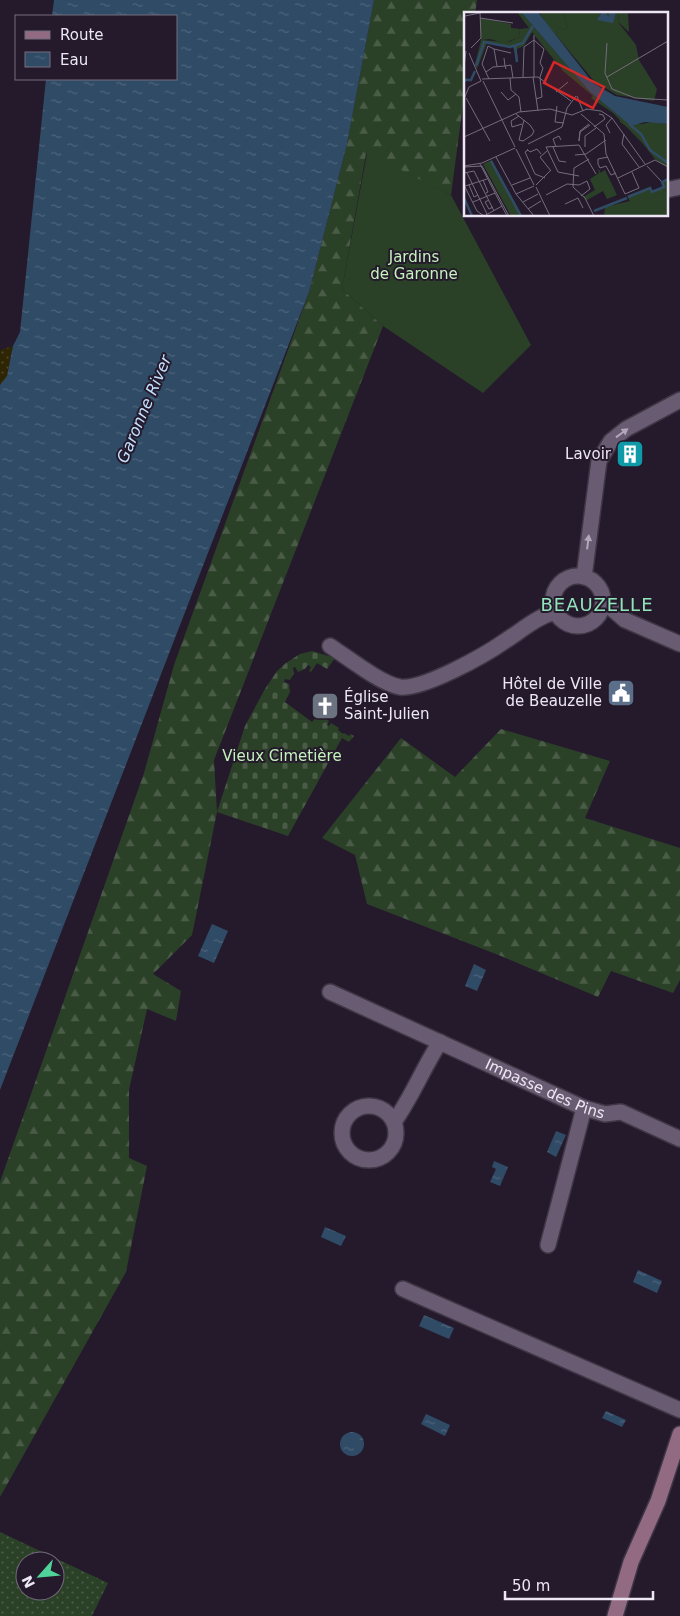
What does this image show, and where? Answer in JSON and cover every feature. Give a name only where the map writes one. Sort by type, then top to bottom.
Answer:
[{"type":"street","points":[[584,576],[599,461],[611,441],[626,429],[680,400]]},
{"type":"street","points":[[575,576],[584,576],[592,580],[598,586],[603,601],[598,617],[584,626],[567,624],[560,619],[554,612],[552,603],[553,593],[558,585],[566,578],[575,576]]},
{"type":"street","points":[[603,601],[625,620],[680,644]]},
{"type":"street","points":[[330,646],[379,678],[400,687],[424,683],[489,652],[543,615],[554,612]]},
{"type":"street","name":"Impasse des Pins","points":[[330,992],[584,1108],[605,1114],[621,1112],[680,1139]]},
{"type":"street","points":[[394,1122],[408,1104],[429,1059],[440,1042]]},
{"type":"street","points":[[548,1245],[584,1108]]},
{"type":"street","points":[[403,1289],[680,1410]]},
{"type":"street","points":[[615,1616],[631,1562],[658,1501],[680,1434]]},
{"type":"green space","points":[[374,0],[477,0],[475,12],[464,12],[464,98],[451,195],[366,154],[342,289],[383,326],[214,760],[217,812],[192,935],[153,974],[181,991],[176,1021],[147,1009],[129,1090],[129,1158],[147,1166],[126,1272],[0,1497],[0,1182],[144,773],[174,665],[309,292],[347,144]]},
{"type":"green space","name":"Jardins de Garonne","points":[[367,153],[451,195],[531,345],[483,393],[383,326],[342,289]]},
{"type":"green space","name":"Vieux Cimetière","points":[[312,651],[335,658],[327,669],[317,663],[311,672],[309,671],[311,667],[308,665],[305,669],[298,672],[295,667],[293,668],[294,673],[290,680],[285,679],[284,682],[289,684],[290,692],[285,702],[312,722],[319,714],[329,721],[327,725],[329,726],[331,723],[339,728],[338,730],[343,734],[354,736],[349,742],[342,738],[288,836],[217,812],[245,726],[265,689],[277,671],[286,663],[300,654]]},
{"type":"green space","points":[[501,729],[610,761],[585,818],[680,848],[680,980],[673,993],[611,971],[598,997],[501,956],[367,904],[355,855],[322,838],[401,738],[455,777]]},
{"type":"green space","points":[[0,1532],[40,1551],[15,1551],[15,1601],[65,1601],[65,1563],[108,1583],[92,1616],[0,1616]]},
{"type":"sand","points":[[13,346],[7,376],[0,385],[0,350]]},
{"type":"water","name":"Garonne River","points":[[54,0],[374,0],[347,144],[309,292],[0,1090],[0,385],[7,376],[13,346],[20,332],[46,80],[178,80],[178,15],[52,15]]},
{"type":"water","points":[[212,924],[228,931],[214,963],[198,956]]},
{"type":"water","points":[[474,964],[486,970],[477,991],[465,986]]},
{"type":"water","points":[[556,1131],[566,1135],[556,1157],[547,1152]]},
{"type":"water","points":[[494,1161],[508,1167],[500,1186],[490,1182],[496,1169],[492,1167]]},
{"type":"water","points":[[325,1227],[346,1236],[341,1246],[321,1237]]},
{"type":"water","points":[[638,1270],[662,1281],[657,1293],[633,1282]]},
{"type":"water","points":[[424,1315],[454,1328],[449,1339],[419,1326]]},
{"type":"water","points":[[606,1411],[626,1420],[622,1427],[602,1418]]},
{"type":"water","points":[[426,1414],[450,1425],[445,1436],[421,1424]]},
{"type":"water","points":[[352,1432],[360,1436],[364,1444],[360,1452],[352,1456],[344,1452],[340,1444],[344,1436]]},
{"type":"place","name":"Lavoir","points":[[630,454]]},
{"type":"place","name":"Hôtel de Ville de Beauzelle","points":[[621,693]]},
{"type":"place","name":"Église Saint-Julien","points":[[325,706]]},
{"type":"district","name":"BEAUZELLE","points":[[597,604]]}]
